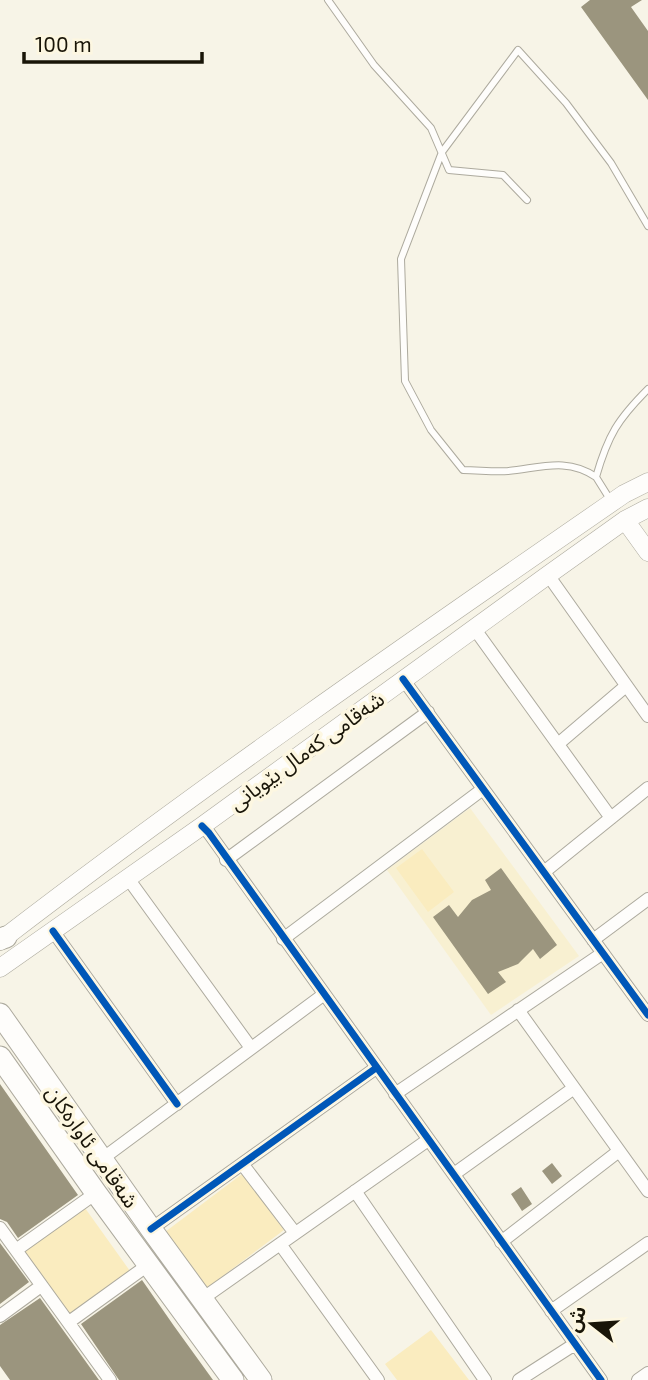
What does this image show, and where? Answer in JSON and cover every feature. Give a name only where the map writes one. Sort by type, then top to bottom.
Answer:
[{"type":"main road","name":"شەقامی کەمال بێویانی","points":[[2,951],[109,859],[487,588],[612,502],[648,482]]},
{"type":"main road","name":"شەقامی کەمال بێویانی","points":[[2,951],[53,931],[625,520],[648,508]]},
{"type":"main road","points":[[625,520],[648,552]]},
{"type":"main road","points":[[487,588],[502,608]]},
{"type":"main road","name":"شەقامی ئاوارەکان","points":[[0,1014],[261,1380]]},
{"type":"main road","name":"شەقامی ئاوارەکان","points":[[0,1058],[233,1380]]},
{"type":"street","points":[[548,575],[648,716]]},
{"type":"street","points":[[474,628],[611,818]]},
{"type":"street","points":[[403,679],[648,1015]]},
{"type":"street","points":[[558,744],[626,686]]},
{"type":"street","points":[[226,860],[428,712]]},
{"type":"street","points":[[544,872],[648,788]]},
{"type":"street","points":[[283,939],[483,789]]},
{"type":"street","points":[[202,826],[601,1380]]},
{"type":"street","points":[[127,877],[251,1048]]},
{"type":"street","points":[[593,940],[648,899]]},
{"type":"street","points":[[53,931],[177,1104]]},
{"type":"street","points":[[395,1094],[603,953]]},
{"type":"street","points":[[102,1159],[323,995]]},
{"type":"street","points":[[518,1010],[648,1191]]},
{"type":"street","points":[[151,1229],[376,1068]]},
{"type":"street","points":[[454,1174],[574,1088]]},
{"type":"street","points":[[202,1299],[428,1140]]},
{"type":"street","points":[[501,1242],[619,1151]]},
{"type":"street","points":[[243,1165],[295,1233]]},
{"type":"street","points":[[355,1191],[485,1380]]},
{"type":"street","points":[[16,1250],[96,1193]]},
{"type":"street","points":[[0,1228],[110,1380]]},
{"type":"street","points":[[551,1311],[648,1243]]},
{"type":"street","points":[[280,1244],[378,1380]]},
{"type":"street","points":[[69,1322],[148,1265]]},
{"type":"street","points":[[0,1316],[41,1286]]},
{"type":"street","points":[[519,1380],[575,1344]]},
{"type":"street","points":[[638,1380],[648,1373]]},
{"type":"lane","points":[[328,0],[374,65],[432,128],[449,170],[503,174],[527,200]]},
{"type":"lane","points":[[612,502],[596,477],[582,467],[552,465],[506,471],[463,470],[431,430],[405,381],[401,259],[442,152],[518,50],[566,103],[611,163],[648,226]]},
{"type":"lane","points":[[596,477],[604,448],[623,415],[648,389]]},
{"type":"shaded area","points":[[470,808],[579,956],[491,1015],[387,870]]},
{"type":"shaded area","points":[[422,849],[454,892],[428,912],[396,868]]},
{"type":"shaded area","points":[[242,1174],[284,1230],[207,1288],[165,1232]]},
{"type":"shaded area","points":[[85,1208],[130,1271],[69,1315],[24,1252]]},
{"type":"shaded area","points":[[431,1330],[469,1380],[397,1380],[385,1364]]},
{"type":"building","points":[[590,0],[642,0],[631,7],[648,31],[648,100],[581,7]]},
{"type":"building","points":[[501,868],[557,945],[540,959],[533,949],[518,964],[498,972],[506,982],[488,994],[433,917],[449,905],[458,917],[472,900],[491,890],[485,880]]},
{"type":"building","points":[[0,1084],[78,1195],[18,1238],[7,1222],[0,1219]]},
{"type":"building","points":[[552,1163],[562,1176],[552,1184],[542,1171]]},
{"type":"building","points":[[521,1187],[532,1204],[522,1211],[511,1194]]},
{"type":"building","points":[[0,1243],[29,1282],[0,1304]]},
{"type":"building","points":[[142,1280],[213,1380],[119,1380],[81,1324]]},
{"type":"building","points":[[40,1298],[99,1380],[10,1380],[0,1366],[0,1325]]},
{"type":"cycle path","points":[[403,679],[648,1015]]},
{"type":"cycle path","points":[[202,826],[601,1380]]},
{"type":"cycle path","points":[[53,931],[177,1104]]},
{"type":"cycle path","points":[[151,1229],[376,1068]]}]
